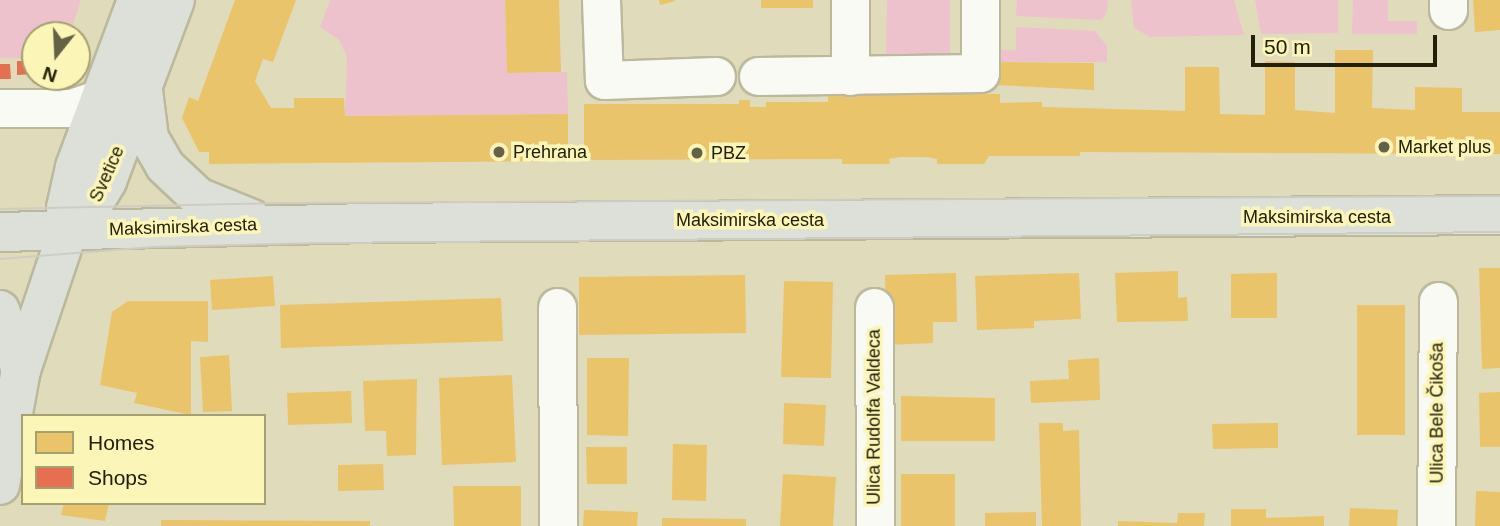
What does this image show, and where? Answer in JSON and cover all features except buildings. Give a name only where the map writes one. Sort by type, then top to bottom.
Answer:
[{"type":"main road","name":"Svetice","points":[[68,230],[70,185],[136,0]]},
{"type":"main road","name":"Svetice","points":[[68,230],[86,216],[100,194],[174,0]]},
{"type":"main road","points":[[143,84],[146,126],[165,166],[211,204],[267,224]]},
{"type":"main road","name":"Maksimirska cesta","points":[[0,232],[267,224],[1500,215]]},
{"type":"main road","points":[[0,485],[12,380],[68,230]]},
{"type":"main road","points":[[0,310],[12,380]]},
{"type":"street","points":[[601,0],[604,80],[716,76]]},
{"type":"street","points":[[850,0],[850,76]]},
{"type":"street","points":[[758,76],[980,74],[980,0]]},
{"type":"street","points":[[0,108],[71,108],[100,98]]},
{"type":"street","name":"Ulica Bele Čikoša","points":[[1436,526],[1438,300]]},
{"type":"street","points":[[557,307],[558,526]]},
{"type":"street","name":"Ulica Rudolfa Valdeca","points":[[874,307],[875,526]]},
{"type":"shaded area","points":[[0,0],[81,0],[74,21],[21,21],[21,58],[0,58]]},
{"type":"shaded area","points":[[330,0],[505,0],[507,73],[567,72],[568,114],[345,116],[347,57],[339,40],[320,27]]},
{"type":"shaded area","points":[[887,0],[950,0],[950,55],[886,54]]},
{"type":"shaded area","points":[[1017,0],[1108,0],[1107,11],[1102,20],[1016,16]]},
{"type":"shaded area","points":[[1131,0],[1234,0],[1244,35],[1150,37],[1134,28]]},
{"type":"shaded area","points":[[1255,0],[1338,0],[1338,33],[1261,34]]},
{"type":"shaded area","points":[[1353,0],[1388,0],[1388,21],[1417,21],[1417,34],[1352,34]]},
{"type":"shaded area","points":[[1016,27],[1095,31],[1107,46],[1107,62],[996,62],[996,50],[1016,50]]},
{"type":"tram line","points":[[0,209],[282,203],[1500,196]]},
{"type":"tram line","points":[[0,259],[153,247],[319,243],[1500,232]]},
{"type":"place","name":"Market plus","points":[[1384,147]]},
{"type":"place","name":"Prehrana","points":[[499,152]]},
{"type":"place","name":"PBZ","points":[[697,153]]}]
